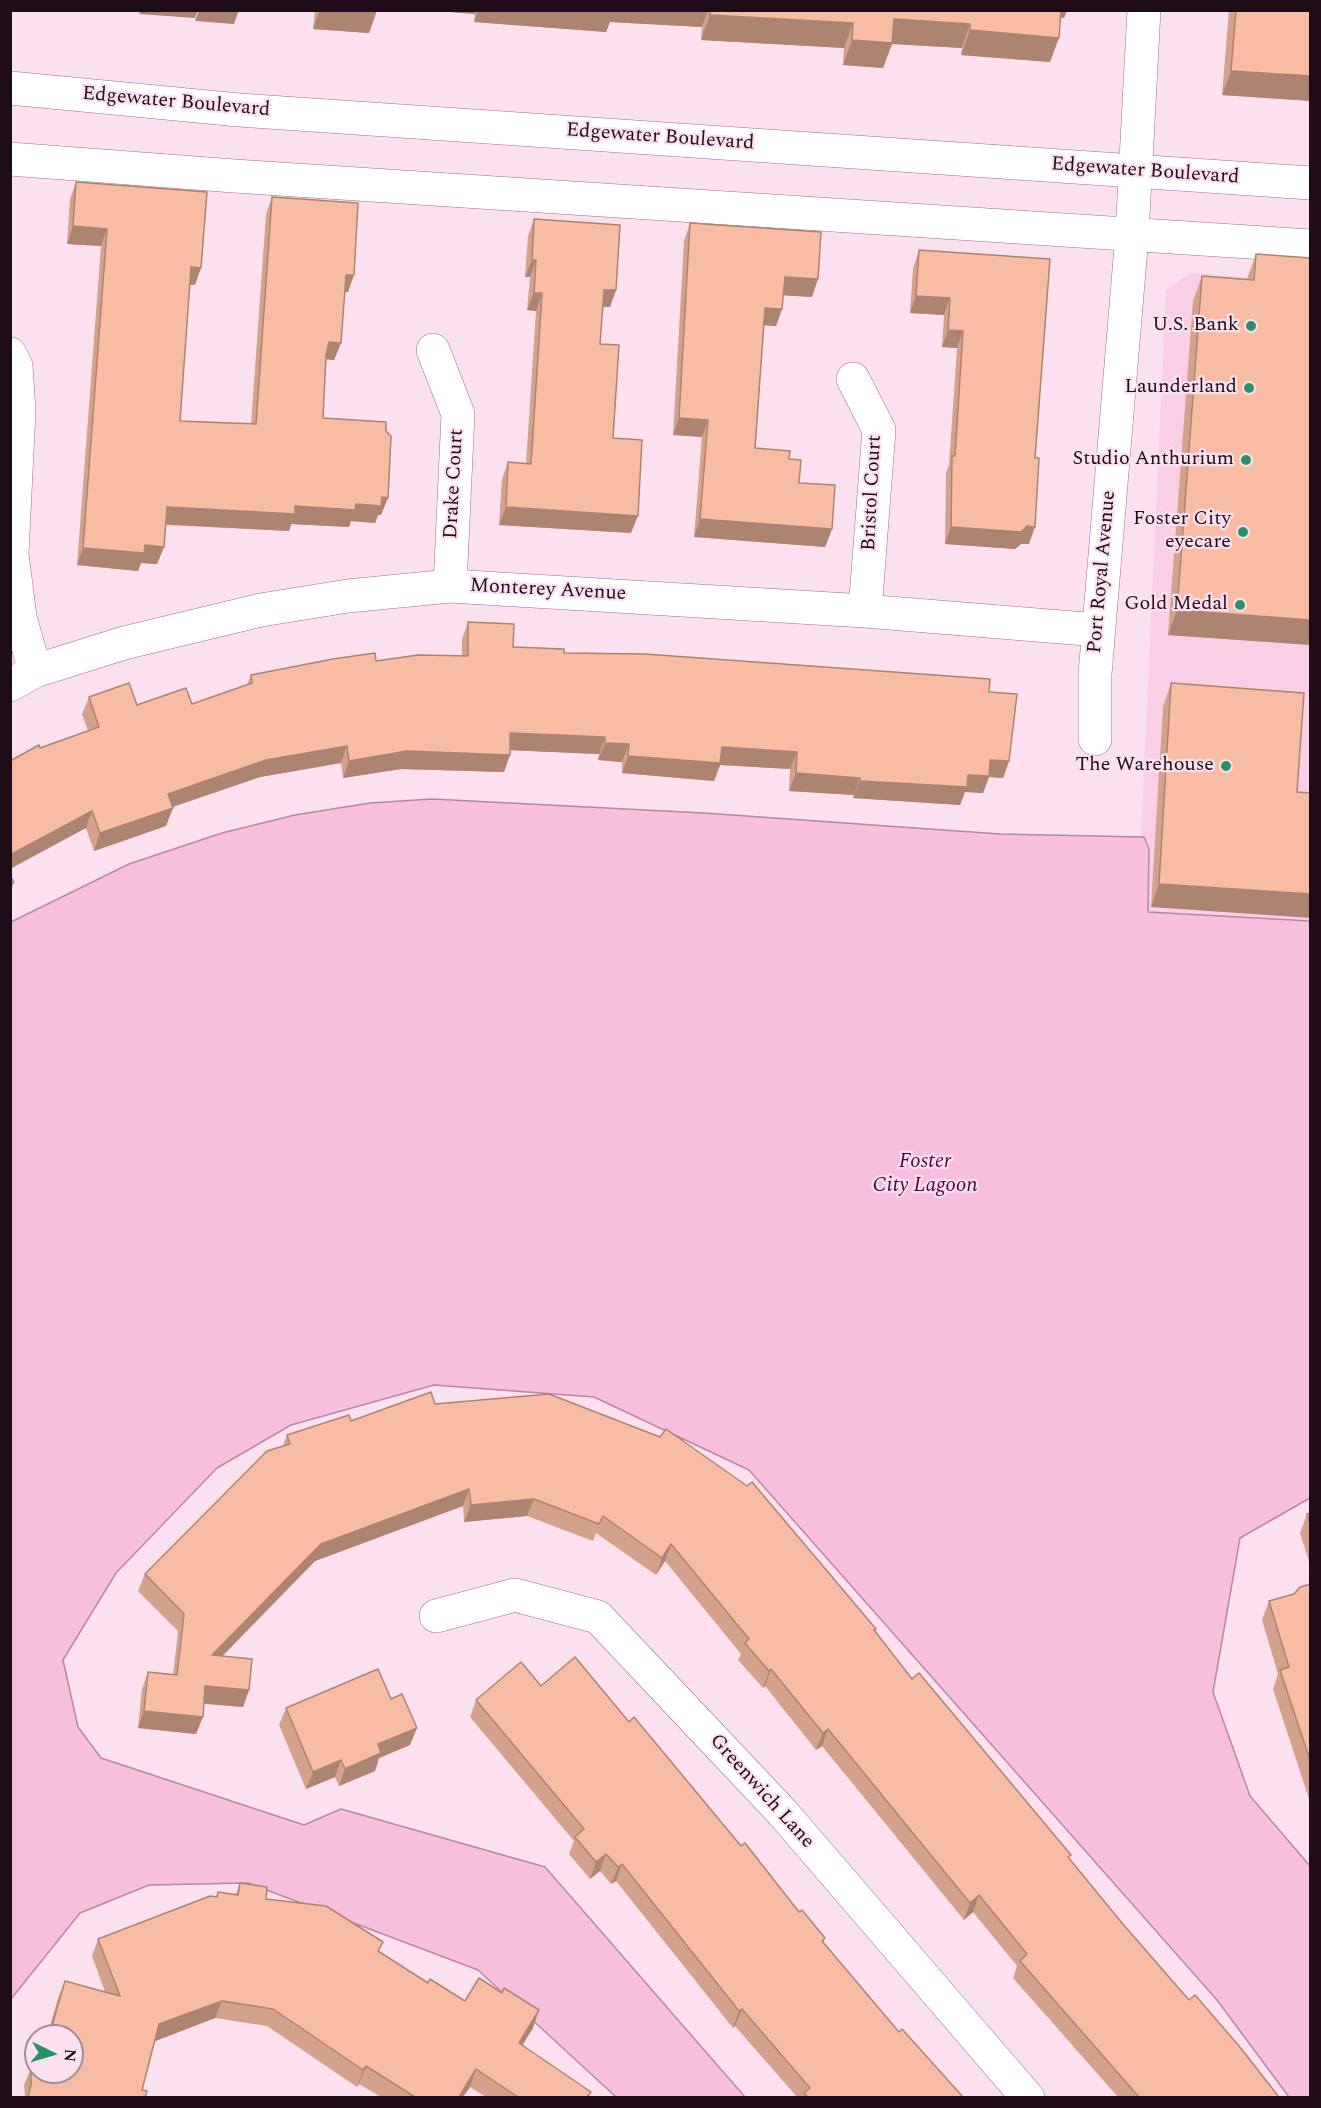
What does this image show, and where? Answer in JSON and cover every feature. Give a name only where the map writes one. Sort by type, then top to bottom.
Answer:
[{"type":"street","name":"Port Royal Avenue","points":[[1095,739],[1095,674],[1132,235],[1133,171],[1144,10]]},
{"type":"street","name":"Edgewater Boulevard","points":[[10,88],[239,110],[1311,183]]},
{"type":"street","points":[[10,145],[74,164]]},
{"type":"street","points":[[10,159],[1311,246]]},
{"type":"street","name":"Drake Court","points":[[433,350],[458,414],[450,586]]},
{"type":"street","points":[[10,354],[16,366],[19,411],[12,554],[20,618],[23,678]]},
{"type":"street","name":"Bristol Court","points":[[853,380],[879,430],[865,611]]},
{"type":"street","name":"Monterey Avenue","points":[[23,678],[124,643],[261,610],[348,596],[450,586],[865,611],[1098,630]]},
{"type":"street","name":"Greenwich Lane","points":[[436,1616],[515,1595],[598,1617],[782,1812],[1028,2097]]},
{"type":"shaded area","points":[[1190,273],[1310,281],[1310,921],[1148,912],[1149,849],[1141,837],[1166,290]]},
{"type":"water","name":"Foster City Lagoon","points":[[432,799],[704,813],[1000,834],[1144,837],[1149,849],[1148,912],[1310,921],[1310,1498],[1240,1538],[1213,1692],[1250,1796],[1310,1866],[1310,2097],[1289,2097],[1217,2000],[749,1470],[594,1397],[434,1385],[291,1425],[217,1468],[116,1573],[63,1660],[78,1727],[101,1758],[304,1825],[341,1809],[545,1867],[745,2097],[616,2097],[478,1970],[248,1883],[149,1885],[80,1913],[11,1999],[11,922],[129,864],[222,833],[295,815],[370,803]]},
{"type":"building","points":[[710,10],[1061,10],[1059,38],[970,30],[970,24],[894,19],[892,43],[852,40],[853,23],[710,15]]},
{"type":"building","points":[[1236,10],[1311,10],[1311,76],[1231,71]]},
{"type":"building","points":[[76,182],[207,192],[201,268],[191,267],[180,421],[256,424],[272,197],[358,203],[354,275],[346,275],[341,343],[329,342],[326,355],[323,418],[386,422],[386,431],[391,436],[388,498],[382,497],[381,506],[356,504],[355,510],[295,506],[295,514],[167,507],[164,547],[145,545],[144,553],[83,548],[107,229],[73,226]]},
{"type":"building","points":[[534,219],[620,225],[616,290],[604,290],[600,344],[619,345],[613,438],[642,440],[638,516],[506,507],[508,462],[531,464],[542,293],[534,293],[536,260],[532,260]]},
{"type":"building","points":[[690,223],[821,232],[818,279],[785,277],[782,309],[765,308],[755,448],[790,451],[789,459],[801,460],[799,483],[835,485],[832,529],[700,519],[708,420],[679,418]]},
{"type":"building","points":[[919,250],[1050,259],[1035,458],[1039,458],[1035,527],[1027,526],[1021,532],[951,527],[952,456],[955,456],[963,331],[948,330],[950,298],[916,296]]},
{"type":"building","points":[[1256,254],[1311,258],[1311,620],[1177,610],[1202,276],[1254,280]]},
{"type":"building","points":[[468,622],[514,624],[513,647],[564,649],[564,653],[645,654],[990,679],[989,692],[1017,694],[1009,761],[990,760],[989,776],[968,775],[967,787],[860,781],[860,778],[796,773],[797,752],[722,747],[720,763],[628,756],[629,744],[605,743],[605,737],[510,733],[510,755],[407,751],[349,761],[347,746],[266,760],[168,794],[173,808],[100,833],[92,811],[10,855],[10,761],[39,745],[40,748],[99,727],[89,697],[129,683],[137,705],[186,688],[192,704],[252,683],[251,675],[333,659],[375,653],[376,661],[418,655],[468,656]]},
{"type":"building","name":"The Warehouse","points":[[1171,683],[1304,693],[1297,792],[1311,793],[1311,894],[1159,884]]},
{"type":"building","points":[[431,1392],[435,1404],[549,1394],[660,1437],[666,1429],[747,1486],[752,1482],[876,1629],[874,1630],[912,1679],[919,1673],[1071,1855],[1068,1857],[1122,1923],[1189,2000],[1195,1995],[1279,2097],[1139,2097],[1020,1961],[1027,1954],[979,1895],[970,1903],[828,1729],[823,1733],[771,1669],[769,1671],[745,1643],[749,1639],[671,1544],[662,1558],[603,1516],[599,1524],[534,1499],[471,1505],[469,1489],[321,1544],[212,1655],[252,1659],[249,1690],[205,1686],[203,1717],[144,1711],[148,1672],[177,1675],[184,1614],[145,1574],[267,1451],[290,1444],[287,1435],[349,1415],[351,1421]]},
{"type":"building","points":[[1311,1513],[1311,1526],[1307,1514]]},
{"type":"building","points":[[1311,1584],[1311,1763],[1280,1670],[1289,1667],[1269,1601],[1294,1594],[1300,1587]]},
{"type":"building","points":[[575,1657],[629,1722],[634,1717],[741,1846],[745,1843],[799,1912],[802,1910],[825,1938],[822,1941],[899,2032],[902,2029],[963,2097],[808,2097],[804,2093],[810,2088],[742,2009],[739,2011],[622,1864],[618,1867],[606,1854],[596,1862],[575,1837],[584,1829],[476,1700],[521,1662],[541,1686]]},
{"type":"building","points":[[378,1669],[391,1699],[402,1694],[417,1728],[378,1744],[381,1753],[345,1769],[341,1760],[313,1772],[286,1708]]},
{"type":"building","points":[[240,1883],[267,1887],[266,1899],[326,1906],[383,1942],[378,1951],[428,1983],[430,1979],[465,2001],[479,1978],[502,1993],[504,1988],[539,2010],[519,2043],[591,2092],[587,2097],[518,2097],[476,2069],[459,2097],[415,2097],[366,2066],[363,2070],[273,2009],[222,2001],[159,2024],[142,2090],[147,2091],[145,2097],[28,2097],[31,2084],[84,2084],[84,2024],[52,2024],[65,1981],[120,1996],[98,1939],[210,1896],[217,1897],[218,1892],[238,1895]]},
{"type":"place","name":"U.S. Bank","points":[[1251,326]]},
{"type":"place","name":"Launderland","points":[[1249,388]]},
{"type":"place","name":"Studio Anthurium","points":[[1246,460]]},
{"type":"place","name":"Foster City eyecare","points":[[1243,532]]},
{"type":"place","name":"Gold Medal","points":[[1240,605]]},
{"type":"place","name":"The Warehouse","points":[[1226,766]]}]
